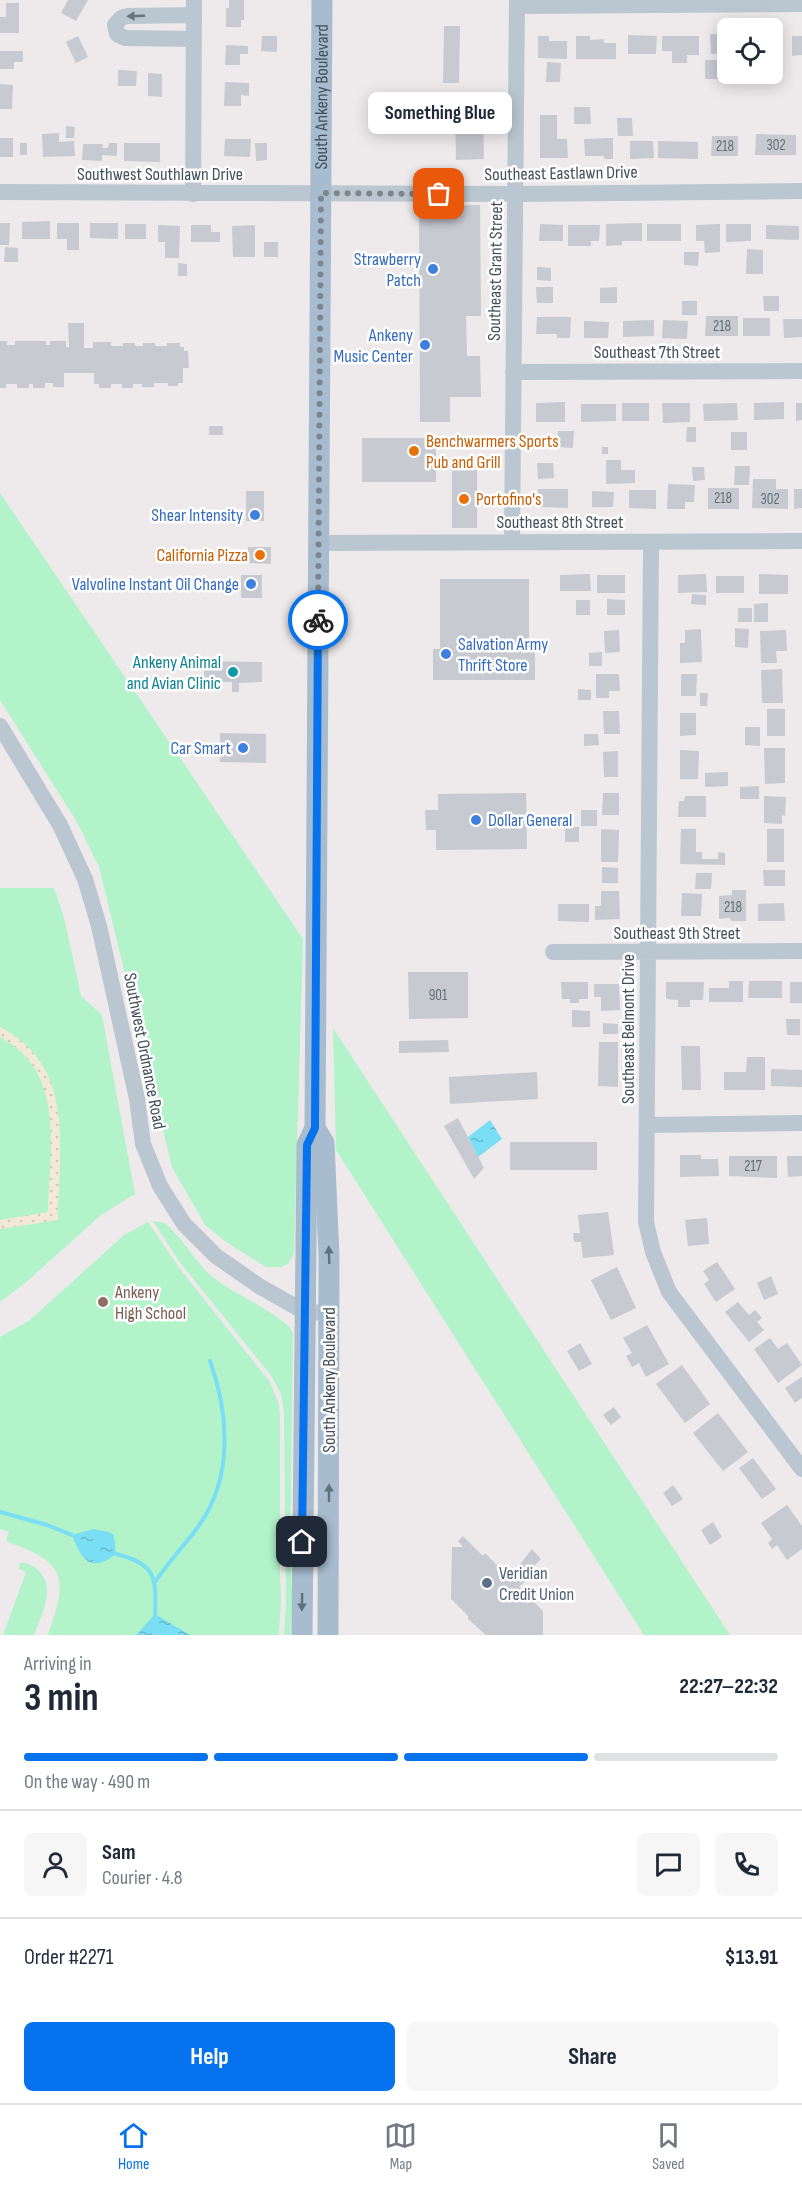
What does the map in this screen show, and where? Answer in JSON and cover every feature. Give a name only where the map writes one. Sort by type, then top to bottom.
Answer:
[{"type":"main road","name":"South Ankeny Boulevard","points":[[302,1635],[307,1145],[315,1128],[322,0]]},
{"type":"main road","name":"South Ankeny Boulevard","points":[[315,1128],[324,1143],[329,1313],[328,1635]]},
{"type":"street","points":[[517,3],[802,4]]},
{"type":"street","name":"Southeast Grant Street","points":[[512,542],[517,3]]},
{"type":"street","points":[[193,194],[194,39],[194,7],[127,16],[121,18],[115,25],[117,34],[124,38],[194,39]]},
{"type":"street","name":"Southeast Eastlawn Drive","points":[[321,193],[516,194],[802,191]]},
{"type":"street","name":"Southwest Southlawn Drive","points":[[0,192],[321,193]]},
{"type":"street","name":"Southeast 7th Street","points":[[513,372],[802,371]]},
{"type":"street","name":"Southeast 8th Street","points":[[318,543],[802,541]]},
{"type":"street","name":"Southeast Belmont Drive","points":[[651,542],[646,1222],[653,1252],[669,1292],[802,1469]]},
{"type":"street","name":"Southwest Ordnance Road","points":[[0,726],[60,825],[85,879],[99,926],[137,1099],[144,1144],[160,1186],[184,1224],[216,1256],[259,1286],[305,1312],[329,1313]]},
{"type":"street","name":"Southeast 9th Street","points":[[553,952],[802,951]]},
{"type":"street","points":[[648,1125],[802,1123]]},
{"type":"green space","points":[[0,493],[303,939],[294,1253],[288,1264],[282,1267],[266,1267],[226,1242],[205,1225],[172,1167],[99,867],[77,822],[0,700]]},
{"type":"green space","points":[[0,888],[53,888],[55,890],[65,921],[81,996],[102,1015],[135,1194],[101,1215],[24,1284],[0,1302]]},
{"type":"green space","points":[[333,1028],[730,1635],[644,1635],[336,1150]]},
{"type":"green space","points":[[153,1221],[164,1223],[171,1229],[209,1274],[280,1319],[293,1333],[290,1557],[293,1604],[290,1635],[284,1635],[286,1605],[284,1412],[281,1394],[272,1377],[178,1260]]},
{"type":"green space","name":"Ankeny High School","points":[[148,1222],[180,1269],[270,1382],[279,1405],[281,1600],[279,1635],[48,1635],[58,1599],[60,1586],[58,1575],[42,1557],[8,1542],[6,1540],[9,1532],[0,1529],[0,1337],[30,1320],[124,1235]]},
{"type":"green space","points":[[20,1563],[32,1566],[44,1577],[46,1602],[34,1635],[3,1635],[26,1572],[19,1569]]},
{"type":"sand","points":[[0,1027],[24,1044],[41,1063],[52,1086],[58,1111],[60,1165],[58,1220],[0,1229],[0,1220],[48,1212],[51,1138],[50,1114],[45,1091],[36,1070],[21,1052],[0,1037]]},
{"type":"water","points":[[490,1120],[502,1139],[478,1157],[468,1137]]},
{"type":"water","points":[[93,1529],[114,1535],[116,1554],[100,1563],[93,1563],[83,1557],[72,1535]]},
{"type":"water","points":[[155,1614],[190,1635],[136,1635]]},
{"type":"building","points":[[68,0],[88,0],[76,21],[61,13]]},
{"type":"building","points":[[229,0],[244,0],[244,20],[241,20],[241,27],[226,27],[226,8],[229,8]]},
{"type":"building","points":[[6,3],[19,3],[19,33],[0,33],[0,17],[6,17]]},
{"type":"building","points":[[444,26],[460,26],[459,83],[443,83]]},
{"type":"building","points":[[710,34],[717,34],[717,54],[711,54]]},
{"type":"building","points":[[628,35],[657,36],[656,54],[628,54]]},
{"type":"building","points":[[78,36],[88,57],[76,63],[66,42]]},
{"type":"building","points":[[262,36],[277,36],[277,52],[261,51]]},
{"type":"building","points":[[538,36],[549,36],[549,41],[567,41],[567,59],[538,58]]},
{"type":"building","points":[[576,36],[590,36],[590,40],[604,39],[604,43],[616,43],[616,59],[576,59]]},
{"type":"building","points":[[662,36],[699,36],[699,55],[687,55],[687,63],[672,63],[672,51],[662,51]]},
{"type":"building","points":[[792,36],[802,36],[802,55],[792,56]]},
{"type":"building","points":[[226,45],[248,46],[248,54],[240,54],[240,65],[225,65]]},
{"type":"building","points":[[0,51],[23,51],[23,62],[14,62],[14,69],[0,69]]},
{"type":"building","points":[[705,60],[717,60],[717,79],[705,79]]},
{"type":"building","points":[[547,62],[561,63],[560,82],[546,82]]},
{"type":"building","points":[[118,70],[137,71],[136,86],[118,86]]},
{"type":"building","points":[[148,73],[162,74],[162,97],[148,96]]},
{"type":"building","points":[[225,82],[249,83],[249,96],[241,95],[241,106],[224,106]]},
{"type":"building","points":[[0,84],[13,85],[12,109],[0,109]]},
{"type":"building","points":[[377,99],[397,99],[397,128],[377,128]]},
{"type":"building","points":[[574,107],[590,107],[591,124],[574,124]]},
{"type":"building","points":[[483,115],[484,159],[456,160],[455,116]]},
{"type":"building","points":[[540,115],[557,115],[557,139],[567,139],[568,158],[540,158]]},
{"type":"building","points":[[617,118],[632,118],[633,136],[618,136]]},
{"type":"building","points":[[66,126],[75,127],[74,138],[66,138]]},
{"type":"building","points":[[59,133],[59,142],[74,141],[75,156],[43,157],[42,134]]},
{"type":"building","points":[[756,134],[796,135],[796,155],[755,155]]},
{"type":"building","points":[[712,136],[738,136],[738,156],[711,156]]},
{"type":"building","points":[[0,138],[13,138],[13,157],[0,157]]},
{"type":"building","points":[[613,138],[613,159],[604,159],[604,156],[585,156],[584,139]]},
{"type":"building","points":[[225,139],[251,139],[250,157],[224,156]]},
{"type":"building","points":[[630,141],[653,141],[654,158],[630,159]]},
{"type":"building","points":[[658,141],[698,142],[698,159],[658,158]]},
{"type":"building","points":[[20,143],[27,143],[27,155],[20,155]]},
{"type":"building","points":[[109,143],[117,143],[117,156],[102,155],[102,161],[82,160],[83,144],[103,144],[102,148],[108,148]]},
{"type":"building","points":[[124,143],[160,143],[160,162],[124,161]]},
{"type":"building","points":[[255,143],[267,143],[267,160],[256,161]]},
{"type":"building","points":[[480,205],[481,316],[466,316],[467,356],[480,356],[481,397],[450,397],[450,422],[420,422],[419,206]]},
{"type":"building","points":[[50,221],[50,239],[22,239],[22,222]]},
{"type":"building","points":[[0,223],[10,223],[9,245],[0,245]]},
{"type":"building","points":[[57,223],[79,223],[79,250],[67,250],[67,239],[57,239]]},
{"type":"building","points":[[90,223],[118,223],[118,239],[90,238]]},
{"type":"building","points":[[642,223],[642,241],[622,241],[622,245],[606,246],[606,224]]},
{"type":"building","points":[[125,224],[146,224],[146,239],[125,239]]},
{"type":"building","points":[[540,224],[563,225],[563,241],[539,241]]},
{"type":"building","points":[[647,224],[681,224],[681,241],[647,241]]},
{"type":"building","points":[[720,224],[720,252],[705,253],[704,241],[696,241],[696,225]]},
{"type":"building","points":[[726,224],[751,224],[751,241],[726,242]]},
{"type":"building","points":[[158,225],[180,226],[179,258],[165,258],[165,242],[158,242]]},
{"type":"building","points":[[191,225],[211,225],[211,232],[220,232],[220,242],[191,242]]},
{"type":"building","points":[[255,225],[255,257],[233,257],[232,226]]},
{"type":"building","points":[[568,225],[600,225],[599,241],[591,241],[591,246],[568,246]]},
{"type":"building","points":[[766,225],[799,226],[799,240],[766,239]]},
{"type":"building","points":[[264,242],[278,242],[278,257],[264,257]]},
{"type":"building","points":[[5,247],[18,248],[18,262],[4,262]]},
{"type":"building","points":[[747,249],[763,250],[763,274],[746,274]]},
{"type":"building","points":[[684,252],[699,252],[698,266],[684,265]]},
{"type":"building","points":[[178,263],[187,264],[187,276],[178,276]]},
{"type":"building","points":[[537,267],[551,268],[551,281],[537,280]]},
{"type":"building","points":[[536,287],[553,287],[553,303],[537,303]]},
{"type":"building","points":[[617,287],[617,303],[600,303],[600,288]]},
{"type":"building","points":[[763,296],[779,296],[779,311],[764,311]]},
{"type":"building","points":[[682,301],[697,301],[697,315],[682,315]]},
{"type":"building","points":[[706,316],[738,316],[738,336],[705,336]]},
{"type":"building","points":[[537,317],[571,317],[570,338],[557,338],[557,334],[536,334]]},
{"type":"building","points":[[743,318],[770,318],[770,336],[743,336]]},
{"type":"building","points":[[783,319],[802,319],[802,337],[784,338]]},
{"type":"building","points":[[654,320],[654,336],[623,337],[623,321]]},
{"type":"building","points":[[663,320],[688,321],[687,339],[662,338]]},
{"type":"building","points":[[584,321],[609,322],[608,338],[584,338]]},
{"type":"building","points":[[68,323],[84,323],[84,348],[93,348],[93,342],[111,342],[111,346],[123,346],[123,343],[143,346],[143,343],[155,343],[155,346],[167,346],[167,343],[180,343],[184,351],[188,351],[189,368],[183,368],[183,383],[178,383],[178,386],[168,386],[168,383],[154,383],[154,387],[133,384],[133,388],[122,388],[122,384],[111,384],[111,388],[99,388],[99,384],[94,384],[94,373],[64,373],[64,387],[53,387],[53,383],[45,383],[45,388],[33,388],[33,384],[29,384],[29,388],[17,388],[17,384],[6,384],[6,388],[0,388],[0,341],[7,341],[7,345],[15,345],[15,341],[46,341],[46,345],[50,345],[50,341],[66,341],[66,347],[69,347]]},
{"type":"building","points":[[565,402],[565,422],[536,422],[536,403]]},
{"type":"building","points":[[784,402],[784,419],[754,420],[754,403]]},
{"type":"building","points":[[622,403],[649,403],[649,421],[622,421]]},
{"type":"building","points":[[662,403],[690,403],[690,422],[663,423]]},
{"type":"building","points":[[737,403],[738,420],[704,421],[703,404]]},
{"type":"building","points":[[796,403],[802,403],[802,420],[796,421]]},
{"type":"building","points":[[581,404],[616,404],[616,421],[581,422]]},
{"type":"building","points":[[209,426],[223,426],[223,435],[209,435]]},
{"type":"building","points":[[687,427],[696,427],[696,442],[686,442]]},
{"type":"building","points":[[558,431],[574,431],[573,448],[557,447]]},
{"type":"building","points":[[731,432],[747,432],[747,450],[731,450]]},
{"type":"building","points":[[362,438],[436,438],[436,482],[362,482]]},
{"type":"building","points":[[602,447],[608,447],[608,454],[602,454]]},
{"type":"building","points":[[606,460],[621,460],[621,470],[635,470],[635,483],[606,484]]},
{"type":"building","points":[[537,463],[553,463],[554,478],[538,479]]},
{"type":"building","points":[[735,466],[750,466],[749,485],[734,485]]},
{"type":"building","points":[[692,467],[704,467],[705,480],[693,481]]},
{"type":"building","name":"Portofino's","points":[[452,470],[477,470],[477,528],[452,528]]},
{"type":"building","points":[[753,479],[776,479],[776,489],[788,489],[788,509],[752,508]]},
{"type":"building","points":[[668,484],[695,485],[694,502],[685,502],[685,509],[667,509]]},
{"type":"building","points":[[708,488],[739,488],[739,509],[708,509]]},
{"type":"building","points":[[538,489],[568,489],[568,508],[537,507]]},
{"type":"building","points":[[794,489],[802,489],[802,508],[794,509]]},
{"type":"building","points":[[629,490],[656,490],[656,509],[629,508]]},
{"type":"building","points":[[246,491],[264,491],[264,521],[246,521]]},
{"type":"building","points":[[592,491],[614,492],[613,507],[592,507]]},
{"type":"building","name":"California Pizza","points":[[248,547],[271,547],[271,564],[248,563]]},
{"type":"building","points":[[590,574],[591,591],[560,591],[560,575]]},
{"type":"building","points":[[706,574],[707,592],[678,593],[678,575]]},
{"type":"building","points":[[759,574],[788,575],[788,594],[759,594]]},
{"type":"building","name":"Valvoline Instant Oil Change","points":[[241,575],[262,575],[262,598],[241,598]]},
{"type":"building","points":[[597,575],[625,575],[625,593],[597,593]]},
{"type":"building","points":[[716,576],[744,576],[744,593],[716,593]]},
{"type":"building","points":[[440,579],[529,579],[529,642],[535,642],[535,680],[433,680],[433,649],[440,649]]},
{"type":"building","points":[[692,594],[706,595],[706,605],[691,604]]},
{"type":"building","points":[[607,599],[625,600],[625,615],[607,615]]},
{"type":"building","points":[[576,600],[590,600],[590,615],[576,615]]},
{"type":"building","points":[[768,603],[768,622],[754,622],[754,604]]},
{"type":"building","points":[[738,608],[752,608],[752,622],[738,622]]},
{"type":"building","points":[[735,628],[749,629],[748,648],[735,647]]},
{"type":"building","points":[[701,629],[702,662],[680,663],[680,643],[685,643],[685,630]]},
{"type":"building","points":[[619,630],[620,652],[605,653],[604,631]]},
{"type":"building","points":[[786,630],[787,651],[776,651],[777,663],[761,663],[760,631]]},
{"type":"building","points":[[602,652],[602,666],[589,666],[589,653]]},
{"type":"building","name":"Ankeny Animal and Avian Clinic","points":[[204,661],[262,662],[262,682],[239,683],[239,692],[232,692],[232,682],[204,682]]},
{"type":"building","points":[[782,669],[783,703],[762,703],[761,670]]},
{"type":"building","points":[[596,674],[619,674],[620,691],[609,691],[609,698],[596,698]]},
{"type":"building","points":[[681,674],[697,674],[696,696],[681,696]]},
{"type":"building","points":[[578,689],[591,690],[591,700],[578,700]]},
{"type":"building","points":[[700,693],[708,693],[707,706],[700,706]]},
{"type":"building","points":[[767,709],[785,709],[785,736],[767,736]]},
{"type":"building","points":[[603,711],[619,711],[620,734],[604,734]]},
{"type":"building","points":[[680,713],[696,713],[696,735],[680,736]]},
{"type":"building","points":[[745,727],[760,727],[760,746],[745,745]]},
{"type":"building","name":"Car Smart","points":[[220,733],[266,734],[266,763],[220,762]]},
{"type":"building","points":[[584,734],[598,734],[599,745],[584,746]]},
{"type":"building","points":[[764,748],[785,748],[785,783],[765,784]]},
{"type":"building","points":[[680,750],[699,751],[698,779],[680,779]]},
{"type":"building","points":[[618,751],[618,777],[604,777],[603,752]]},
{"type":"building","points":[[728,772],[728,786],[705,787],[705,773]]},
{"type":"building","points":[[759,786],[759,799],[740,799],[740,787]]},
{"type":"building","name":"Dollar General","points":[[526,793],[527,849],[436,850],[436,830],[426,830],[425,810],[438,810],[438,794]]},
{"type":"building","points":[[603,793],[619,793],[619,815],[602,815]]},
{"type":"building","points":[[685,796],[706,796],[706,817],[678,817],[679,801],[684,801]]},
{"type":"building","points":[[764,796],[786,797],[782,824],[764,823]]},
{"type":"building","points":[[581,810],[597,810],[597,826],[581,826]]},
{"type":"building","points":[[565,827],[579,827],[579,842],[565,842]]},
{"type":"building","points":[[601,829],[619,830],[618,862],[601,862]]},
{"type":"building","points":[[681,829],[696,829],[696,852],[702,852],[702,859],[718,859],[718,852],[725,853],[725,865],[680,864]]},
{"type":"building","points":[[767,829],[784,829],[784,862],[767,862]]},
{"type":"building","points":[[602,867],[618,868],[618,883],[602,883]]},
{"type":"building","points":[[763,870],[785,870],[785,886],[764,886]]},
{"type":"building","points":[[696,873],[712,873],[711,889],[695,889]]},
{"type":"building","points":[[732,890],[746,890],[746,921],[731,921],[730,918],[719,919],[719,896],[732,895]]},
{"type":"building","points":[[601,891],[619,891],[620,919],[595,920],[595,906],[601,906]]},
{"type":"building","points":[[682,893],[702,894],[701,916],[681,916]]},
{"type":"building","points":[[784,903],[785,921],[758,921],[758,904]]},
{"type":"building","points":[[558,904],[589,904],[589,922],[558,921]]},
{"type":"building","points":[[408,972],[468,972],[468,1018],[409,1019]]},
{"type":"building","points":[[729,981],[743,981],[743,1002],[709,1002],[709,988],[729,988]]},
{"type":"building","points":[[749,981],[782,981],[782,998],[748,998]]},
{"type":"building","points":[[561,982],[588,982],[588,999],[579,999],[579,1003],[570,1003],[570,999],[562,999]]},
{"type":"building","points":[[666,982],[704,982],[703,1000],[690,1000],[690,1007],[678,1007],[678,1000],[666,999]]},
{"type":"building","points":[[790,982],[802,982],[802,1003],[790,1003]]},
{"type":"building","points":[[594,984],[619,984],[620,1010],[601,1011],[601,997],[594,997]]},
{"type":"building","points":[[572,1010],[590,1011],[590,1027],[572,1027]]},
{"type":"building","points":[[786,1019],[800,1019],[800,1035],[787,1035]]},
{"type":"building","points":[[603,1023],[618,1024],[618,1034],[603,1034]]},
{"type":"building","points":[[448,1040],[449,1052],[399,1053],[399,1041]]},
{"type":"building","points":[[599,1042],[618,1042],[618,1087],[598,1086]]},
{"type":"building","points":[[681,1046],[700,1046],[701,1090],[682,1090]]},
{"type":"building","points":[[747,1057],[765,1057],[765,1090],[724,1090],[724,1072],[746,1072]]},
{"type":"building","points":[[771,1069],[802,1070],[802,1087],[771,1086]]},
{"type":"building","points":[[537,1072],[538,1099],[450,1104],[449,1077]]},
{"type":"building","points":[[458,1118],[484,1168],[474,1179],[444,1126]]},
{"type":"building","points":[[510,1142],[597,1142],[597,1170],[510,1170]]},
{"type":"building","points":[[680,1155],[701,1155],[701,1159],[718,1159],[719,1176],[680,1177]]},
{"type":"building","points":[[729,1156],[777,1156],[777,1178],[729,1176]]},
{"type":"building","points":[[787,1156],[802,1156],[802,1176],[788,1177]]},
{"type":"building","points":[[608,1212],[614,1255],[583,1258],[581,1242],[574,1242],[573,1233],[580,1233],[578,1215]]},
{"type":"building","points":[[707,1218],[709,1244],[688,1246],[685,1220]]},
{"type":"building","points":[[717,1262],[735,1289],[716,1302],[704,1284],[709,1280],[703,1271]]},
{"type":"building","points":[[617,1267],[636,1308],[611,1320],[591,1280]]},
{"type":"building","points":[[771,1276],[778,1294],[764,1300],[757,1283]]},
{"type":"building","points":[[738,1302],[749,1315],[755,1310],[762,1318],[757,1322],[764,1330],[749,1342],[725,1312]]},
{"type":"building","points":[[647,1325],[669,1364],[646,1377],[639,1363],[632,1367],[626,1356],[632,1353],[623,1338]]},
{"type":"building","points":[[770,1338],[778,1349],[787,1343],[802,1365],[778,1383],[754,1349]]},
{"type":"building","points":[[580,1343],[592,1364],[579,1371],[567,1351]]},
{"type":"building","points":[[682,1365],[710,1404],[685,1423],[656,1384]]},
{"type":"building","points":[[802,1377],[802,1398],[795,1403],[785,1388]]},
{"type":"building","points":[[614,1407],[621,1417],[611,1425],[603,1415]]},
{"type":"building","points":[[718,1413],[748,1452],[723,1471],[693,1433]]},
{"type":"building","points":[[753,1458],[776,1489],[762,1499],[739,1468]]},
{"type":"building","points":[[673,1485],[683,1499],[672,1506],[663,1493]]},
{"type":"building","points":[[787,1505],[802,1526],[802,1549],[787,1560],[777,1545],[772,1549],[768,1543],[772,1539],[761,1523]]},
{"type":"building","points":[[713,1522],[722,1537],[710,1545],[701,1530]]},
{"type":"building","name":"Veridian Credit Union","points":[[463,1536],[483,1556],[485,1553],[510,1578],[519,1570],[517,1568],[532,1549],[541,1559],[519,1587],[543,1611],[543,1635],[486,1635],[451,1599],[452,1547],[463,1547],[458,1541]]},
{"type":"waterway","points":[[155,1582],[200,1524],[211,1506],[218,1486],[223,1465],[224,1423],[210,1361]]},
{"type":"waterway","points":[[0,1512],[47,1525],[72,1535]]},
{"type":"waterway","points":[[116,1554],[140,1563],[151,1574],[155,1591],[155,1614]]},
{"type":"way so far","points":[[318,620],[321,193],[439,194]]},
{"type":"place","name":"Something Blue","points":[[439,194]]},
{"type":"place","name":"Strawberry Patch","points":[[433,269]]},
{"type":"place","name":"Ankeny Music Center","points":[[425,345]]},
{"type":"place","name":"Benchwarmers Sports Pub and Grill","points":[[414,451]]},
{"type":"place","name":"Portofino's","points":[[464,499]]},
{"type":"place","name":"Shear Intensity","points":[[255,515]]},
{"type":"place","name":"California Pizza","points":[[260,555]]},
{"type":"place","name":"Valvoline Instant Oil Change","points":[[251,584]]},
{"type":"place","name":"Salvation Army Thrift Store","points":[[446,654]]},
{"type":"place","name":"Ankeny Animal and Avian Clinic","points":[[233,672]]},
{"type":"place","name":"Car Smart","points":[[243,748]]},
{"type":"place","name":"Dollar General","points":[[476,820]]},
{"type":"place","name":"Ankeny High School","points":[[103,1302]]},
{"type":"place","name":"Veridian Credit Union","points":[[487,1583]]},
{"type":"route","points":[[302,1542],[307,1145],[315,1128],[318,620]]}]
